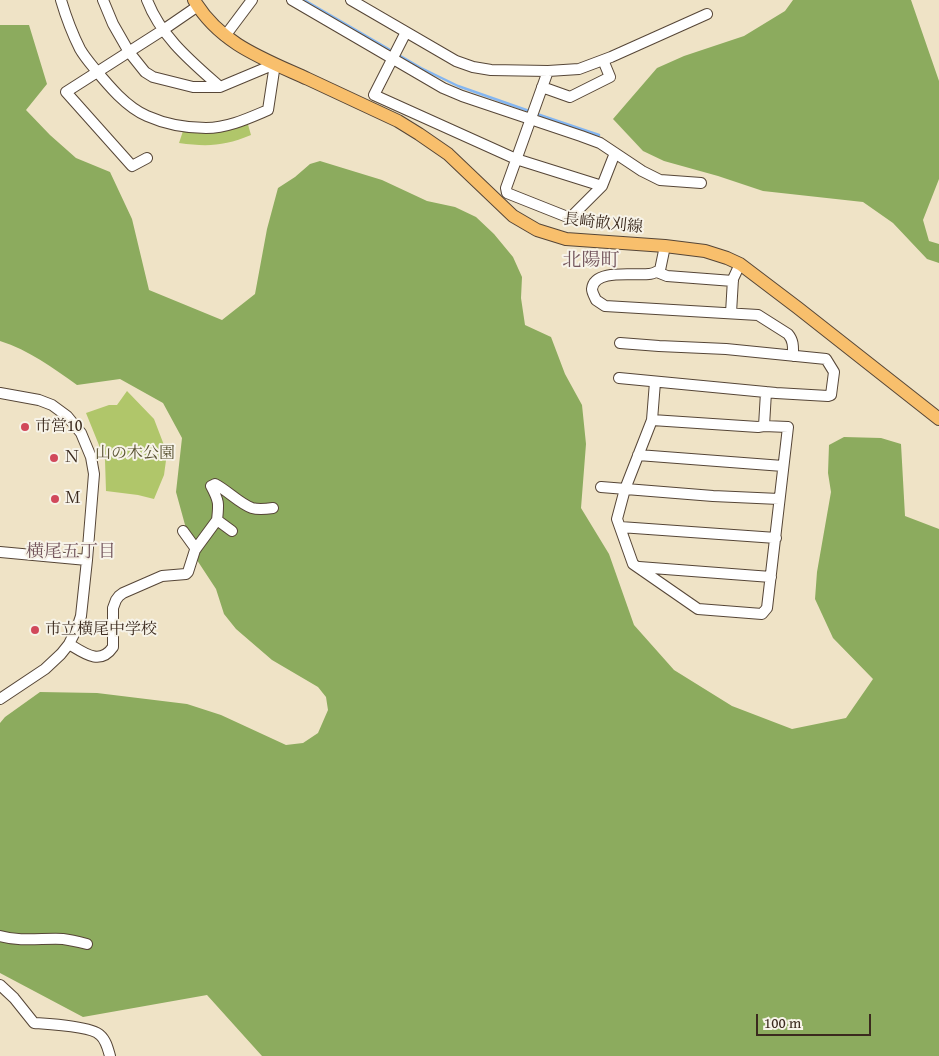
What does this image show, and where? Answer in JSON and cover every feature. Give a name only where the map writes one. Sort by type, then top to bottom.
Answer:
[{"type":"main road","name":"長崎畝刈線","points":[[196,3],[210,22],[225,36],[251,53],[398,121],[420,134],[448,154],[513,216],[537,230],[566,239],[665,246],[705,251],[740,264],[939,419]]},
{"type":"street","points":[[61,0],[67,22],[81,52],[113,91],[146,116],[167,123],[186,127],[208,128],[239,121],[268,110],[275,64]]},
{"type":"street","points":[[103,0],[113,24],[129,52],[144,72],[154,77],[193,87],[220,87],[275,64]]},
{"type":"street","points":[[147,0],[163,30],[186,57],[220,87]]},
{"type":"street","points":[[225,36],[252,0]]},
{"type":"street","points":[[292,0],[394,55],[443,88],[533,115],[600,143],[642,171],[660,180],[701,183]]},
{"type":"street","points":[[351,0],[456,61],[473,67],[491,70],[548,71],[579,69],[707,14]]},
{"type":"street","points":[[147,158],[132,166],[66,92],[163,30],[196,3]]},
{"type":"street","points":[[406,32],[374,95],[516,159],[602,186]]},
{"type":"street","points":[[542,87],[570,97],[610,77],[603,60]]},
{"type":"street","points":[[548,71],[506,188],[507,193],[570,218],[602,186],[615,153]]},
{"type":"street","points":[[665,246],[660,270],[650,274],[608,275],[600,278],[594,283],[592,289],[596,300],[605,306],[758,314],[792,338],[793,356]]},
{"type":"street","points":[[731,312],[733,279],[740,264]]},
{"type":"street","points":[[656,272],[667,276],[733,281]]},
{"type":"street","points":[[619,378],[828,396],[831,395],[834,372],[826,360],[726,349],[620,343]]},
{"type":"street","points":[[652,420],[726,426],[788,427],[767,608],[762,614],[698,609],[633,564],[617,519],[625,489],[652,420],[655,382]]},
{"type":"street","points":[[764,426],[766,392]]},
{"type":"street","points":[[0,393],[39,400],[52,405],[67,416],[81,434],[91,456],[94,474],[81,616],[69,644],[61,654],[45,670],[0,699]]},
{"type":"street","points":[[638,455],[783,466]]},
{"type":"street","points":[[69,644],[85,654],[95,657],[102,656],[113,647],[113,608],[119,596],[162,576],[186,574],[188,572],[196,548],[216,520],[219,505],[218,498],[211,486],[215,484],[223,488],[251,508],[273,508]]},
{"type":"street","points":[[601,487],[779,499]]},
{"type":"street","points":[[216,520],[232,530]]},
{"type":"street","points":[[620,527],[776,538]]},
{"type":"street","points":[[183,531],[196,548]]},
{"type":"street","points":[[0,552],[87,560]]},
{"type":"street","points":[[638,567],[771,577]]},
{"type":"street","points":[[0,936],[38,940],[63,939],[87,944]]},
{"type":"street","points":[[0,985],[14,998],[34,1023],[80,1028],[99,1034],[107,1046],[110,1056]]},
{"type":"green space","points":[[793,0],[911,0],[939,81],[939,179],[923,220],[929,241],[939,244],[939,263],[927,259],[893,223],[863,202],[763,191],[664,161],[643,151],[613,119],[657,68],[684,56],[744,36],[785,11]]},
{"type":"green space","points":[[0,25],[29,25],[47,84],[26,110],[76,158],[110,172],[132,219],[149,290],[222,320],[255,294],[267,229],[278,188],[310,164],[320,161],[382,180],[427,201],[455,207],[476,217],[494,234],[513,257],[522,277],[521,298],[525,325],[551,337],[565,374],[582,405],[586,444],[581,508],[609,554],[634,625],[674,670],[732,706],[792,729],[846,718],[873,679],[833,638],[815,599],[817,572],[831,492],[828,473],[829,445],[844,437],[881,438],[901,444],[905,516],[939,529],[939,1056],[262,1056],[207,995],[83,1017],[0,973],[0,723],[5,717],[40,692],[97,693],[187,704],[221,715],[286,745],[303,743],[318,733],[328,710],[326,697],[318,687],[272,660],[236,629],[224,614],[216,589],[193,554],[176,492],[182,438],[163,403],[120,379],[77,385],[31,354],[0,341]]},
{"type":"green space","points":[[247,121],[251,135],[241,139],[216,145],[179,143],[184,128]]},
{"type":"green space","name":"山の木公園","points":[[127,391],[154,419],[167,453],[164,475],[154,499],[106,491],[105,460],[86,413],[109,405],[117,405]]},
{"type":"waterway","points":[[304,0],[392,51]]},
{"type":"waterway","points":[[397,54],[458,86],[532,112]]},
{"type":"waterway","points":[[537,114],[599,135]]},
{"type":"place","name":"市営10","points":[[25,427]]},
{"type":"place","name":"Ｎ","points":[[54,458]]},
{"type":"place","name":"Ｍ","points":[[55,499]]},
{"type":"place","name":"市立横尾中学校","points":[[35,630]]},
{"type":"district","name":"北陽町","points":[[591,261]]},
{"type":"district","name":"横尾五丁目","points":[[71,552]]}]
